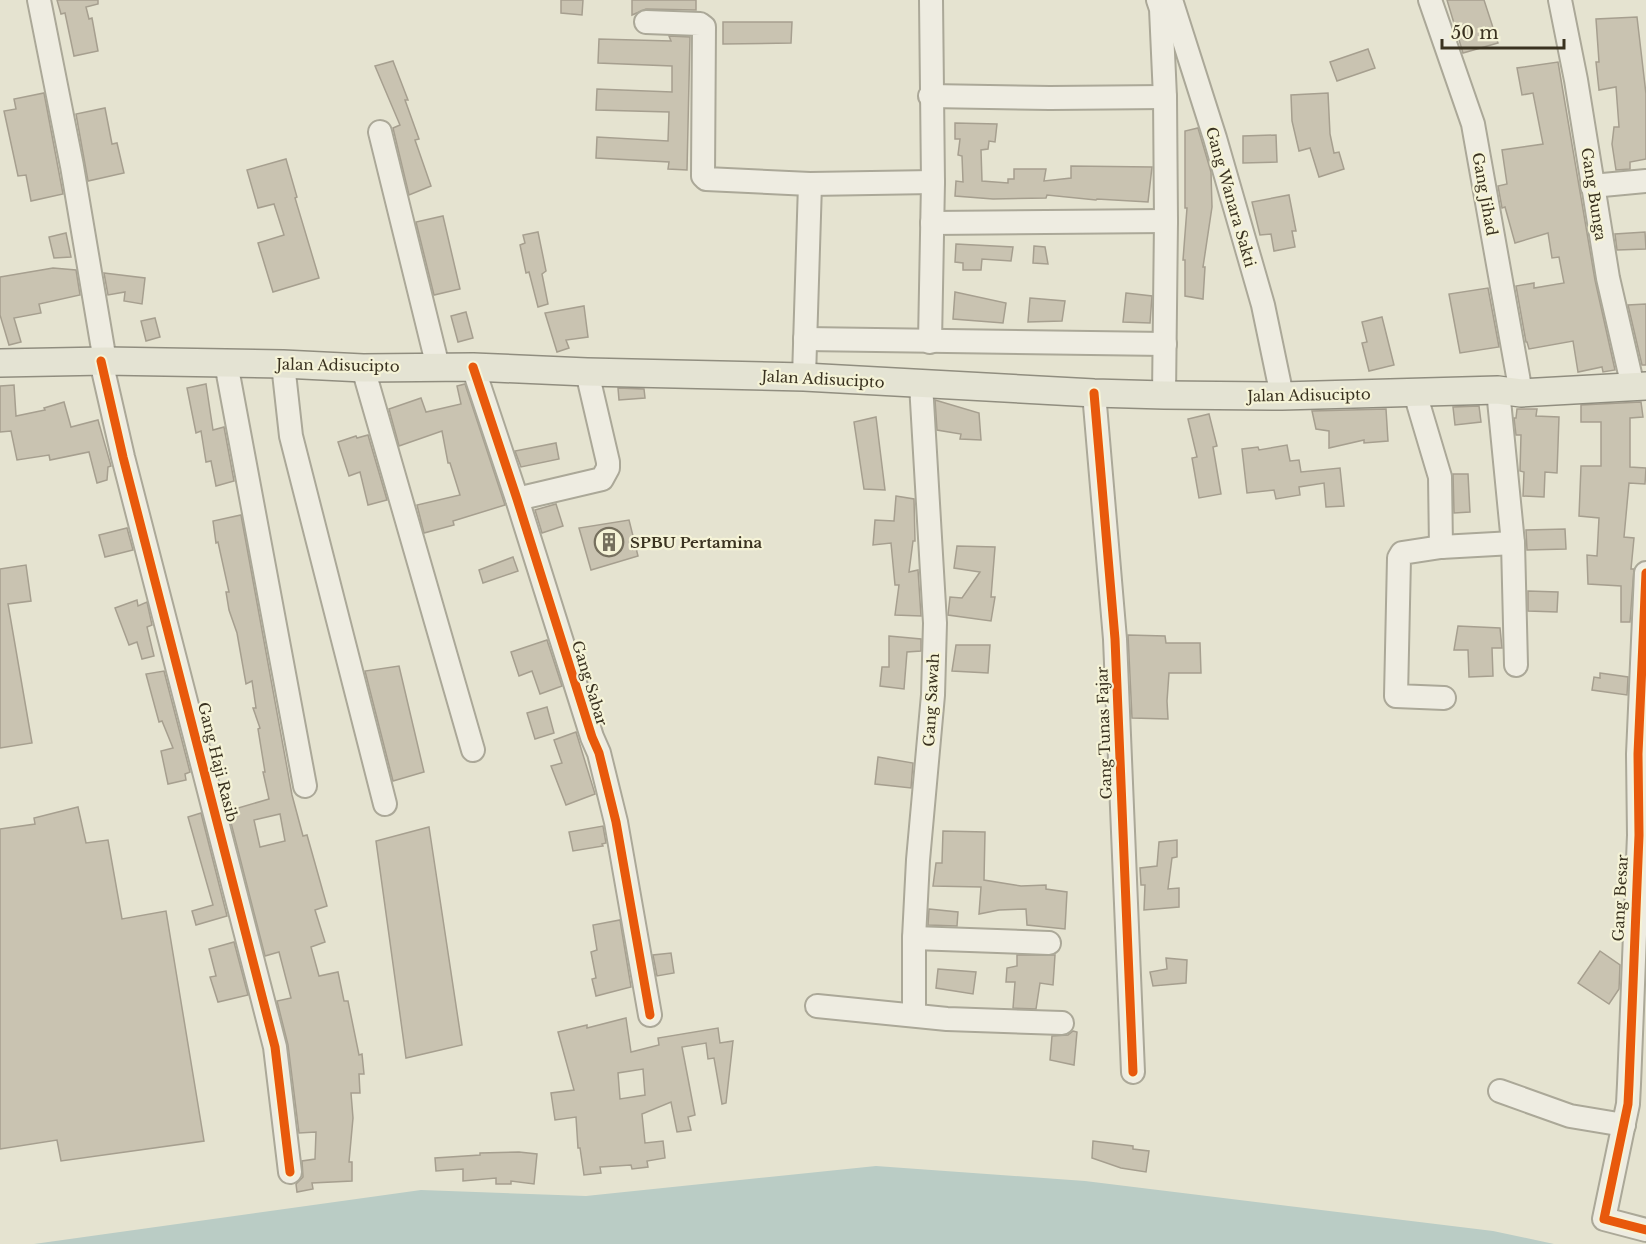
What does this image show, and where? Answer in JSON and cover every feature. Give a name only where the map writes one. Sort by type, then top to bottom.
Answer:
[{"type":"main road","name":"Jalan Adisucipto","points":[[0,363],[103,361],[283,364],[363,368],[473,367],[804,377],[1164,395],[1282,396],[1639,387]]},
{"type":"street","name":"Gang Haji Rasib","points":[[39,0],[72,166],[103,361],[123,457],[275,1047],[290,1172]]},
{"type":"street","points":[[930,342],[933,182],[930,96],[931,0]]},
{"type":"street","points":[[1158,0],[1161,9],[1165,97],[1164,395]]},
{"type":"street","name":"Gang Wanara Sakti","points":[[1171,0],[1215,138],[1263,305],[1282,396]]},
{"type":"street","name":"Gang Jihad","points":[[1430,0],[1473,124],[1509,391],[1516,665]]},
{"type":"street","name":"Gang Bunga","points":[[1560,0],[1576,80],[1608,278],[1639,387]]},
{"type":"street","points":[[646,22],[700,24],[704,27],[703,176],[709,180],[810,184],[933,182]]},
{"type":"street","points":[[930,96],[1165,97]]},
{"type":"street","points":[[380,132],[438,367]]},
{"type":"street","points":[[1592,186],[1646,181]]},
{"type":"street","points":[[804,377],[810,184]]},
{"type":"street","points":[[932,223],[1166,221]]},
{"type":"street","points":[[806,339],[1165,344]]},
{"type":"street","points":[[226,363],[305,786]]},
{"type":"street","points":[[283,364],[291,436],[385,804]]},
{"type":"street","name":"Gang Sabar","points":[[473,367],[599,753],[616,822],[650,1015]]},
{"type":"street","points":[[363,368],[473,750]]},
{"type":"street","points":[[517,499],[602,479],[605,476],[608,462],[586,372]]},
{"type":"street","name":"Gang Sawah","points":[[914,1015],[914,938],[918,860],[933,695],[935,623],[921,384]]},
{"type":"street","name":"Gang Tunas Fajar","points":[[1094,393],[1115,639],[1133,1072]]},
{"type":"street","points":[[1415,393],[1440,477],[1441,547]]},
{"type":"street","points":[[1444,698],[1396,696],[1399,558],[1402,553],[1441,547],[1513,543]]},
{"type":"street","name":"Gang Besar","points":[[1646,573],[1638,754],[1639,835],[1629,1084],[1624,1125],[1605,1221],[1646,1230]]},
{"type":"street","points":[[914,938],[1049,943]]},
{"type":"street","points":[[817,1006],[947,1019],[1062,1023]]},
{"type":"street","points":[[1500,1091],[1570,1116],[1624,1125]]},
{"type":"shaded area","points":[[876,1166],[1085,1181],[1493,1231],[1554,1244],[34,1244],[421,1190],[586,1196]]},
{"type":"building","points":[[57,0],[98,0],[98,4],[86,7],[89,19],[92,18],[98,51],[74,56],[65,13],[61,14]]},
{"type":"building","points":[[561,0],[583,0],[582,15],[561,13]]},
{"type":"building","points":[[632,0],[696,0],[696,10],[646,9],[632,15]]},
{"type":"building","points":[[1447,0],[1484,0],[1498,43],[1463,53]]},
{"type":"building","points":[[1637,17],[1646,94],[1646,159],[1630,162],[1630,169],[1616,170],[1612,144],[1614,127],[1619,127],[1616,87],[1599,90],[1596,62],[1599,62],[1596,19]]},
{"type":"building","points":[[723,22],[792,22],[791,43],[723,44]]},
{"type":"building","points":[[669,36],[690,37],[687,170],[668,169],[669,162],[596,158],[597,137],[668,141],[669,112],[596,110],[597,89],[672,92],[672,66],[598,63],[599,39],[671,41]]},
{"type":"building","points":[[1368,49],[1375,68],[1337,81],[1330,62]]},
{"type":"building","points":[[393,61],[408,100],[405,100],[419,139],[415,140],[431,186],[409,195],[393,128],[400,125],[375,66]]},
{"type":"building","points":[[1558,62],[1595,280],[1615,370],[1603,372],[1602,367],[1578,372],[1573,341],[1529,349],[1516,286],[1534,283],[1534,288],[1564,283],[1559,257],[1552,258],[1548,233],[1515,243],[1505,207],[1502,208],[1498,186],[1507,184],[1502,150],[1543,144],[1533,93],[1522,95],[1517,68]]},
{"type":"building","points":[[44,93],[63,194],[31,201],[26,175],[18,176],[4,111],[16,109],[14,99]]},
{"type":"building","points":[[1328,93],[1330,134],[1334,153],[1339,152],[1344,169],[1319,177],[1310,148],[1299,151],[1292,121],[1291,95]]},
{"type":"building","points":[[105,108],[112,144],[117,143],[124,173],[88,181],[76,114]]},
{"type":"building","points":[[955,123],[997,124],[995,142],[989,141],[988,149],[981,150],[982,181],[1008,183],[1008,179],[1014,179],[1014,169],[1046,169],[1044,181],[1071,178],[1071,166],[1152,167],[1148,202],[1047,195],[1046,198],[993,199],[955,196],[956,181],[963,182],[962,156],[958,155],[960,139],[955,139]]},
{"type":"building","points":[[1198,128],[1211,172],[1212,207],[1203,267],[1205,267],[1203,299],[1185,296],[1185,260],[1183,260],[1187,208],[1185,208],[1185,131]]},
{"type":"building","points":[[1276,135],[1277,162],[1243,163],[1243,136]]},
{"type":"building","points":[[286,159],[319,278],[273,292],[258,243],[284,235],[274,204],[258,208],[247,170]]},
{"type":"building","points":[[1289,195],[1296,231],[1292,231],[1295,247],[1274,251],[1271,234],[1260,235],[1252,202]]},
{"type":"building","points":[[443,216],[460,289],[434,295],[416,222]]},
{"type":"building","points":[[538,232],[546,271],[542,274],[548,304],[538,307],[529,272],[526,273],[520,245],[525,243],[523,235]]},
{"type":"building","points":[[1645,232],[1646,249],[1617,250],[1615,234]]},
{"type":"building","points":[[66,233],[71,257],[54,258],[49,237]]},
{"type":"building","points":[[956,244],[1013,247],[1011,261],[982,259],[981,270],[963,270],[963,263],[955,262]]},
{"type":"building","points":[[1034,246],[1045,247],[1048,264],[1033,263]]},
{"type":"building","points":[[53,268],[76,270],[80,295],[39,304],[41,313],[14,318],[21,342],[9,345],[0,315],[0,277]]},
{"type":"building","points":[[104,273],[145,278],[142,304],[124,301],[125,292],[108,295]]},
{"type":"building","points":[[1488,288],[1499,347],[1460,353],[1449,294]]},
{"type":"building","points":[[955,292],[1006,303],[1003,323],[953,319]]},
{"type":"building","points":[[1126,293],[1152,296],[1150,323],[1123,322]]},
{"type":"building","points":[[1030,298],[1065,301],[1062,321],[1028,322]]},
{"type":"building","points":[[1646,304],[1646,365],[1642,365],[1628,305]]},
{"type":"building","points":[[584,306],[588,337],[566,340],[569,348],[557,352],[545,313]]},
{"type":"building","points":[[466,312],[473,338],[458,342],[451,316]]},
{"type":"building","points":[[1382,317],[1394,365],[1369,371],[1362,343],[1367,342],[1362,322]]},
{"type":"building","points":[[155,318],[160,337],[146,341],[141,321]]},
{"type":"building","points":[[206,384],[213,430],[224,427],[234,481],[216,486],[211,461],[206,462],[201,431],[196,433],[187,388]]},
{"type":"building","points":[[465,384],[505,505],[453,521],[454,525],[424,533],[417,505],[460,495],[450,463],[448,463],[442,431],[399,446],[389,409],[421,398],[426,412],[461,404],[457,386]]},
{"type":"building","points":[[14,385],[16,416],[45,410],[44,408],[64,402],[71,427],[98,420],[111,466],[108,467],[107,480],[97,483],[89,452],[50,460],[49,455],[17,460],[11,431],[0,432],[0,386]]},
{"type":"building","points":[[618,388],[644,389],[645,398],[619,400]]},
{"type":"building","points":[[935,400],[979,413],[981,440],[960,439],[961,434],[937,430]]},
{"type":"building","points":[[1641,402],[1643,417],[1630,418],[1630,467],[1646,468],[1645,484],[1629,483],[1624,537],[1634,538],[1631,569],[1634,569],[1630,622],[1621,622],[1621,586],[1588,584],[1587,555],[1597,556],[1599,518],[1579,516],[1581,466],[1601,466],[1601,422],[1581,422],[1581,405]]},
{"type":"building","points":[[1479,406],[1481,422],[1455,425],[1453,407]]},
{"type":"building","points":[[1386,409],[1388,441],[1364,443],[1364,440],[1329,448],[1329,431],[1316,429],[1312,411]]},
{"type":"building","points":[[1517,409],[1537,409],[1536,416],[1559,417],[1557,473],[1545,472],[1544,497],[1523,496],[1524,472],[1520,471],[1521,435],[1516,435],[1514,418],[1516,418]]},
{"type":"building","points":[[1209,414],[1217,446],[1213,447],[1221,494],[1199,498],[1192,458],[1197,457],[1188,419]]},
{"type":"building","points":[[876,417],[885,490],[864,489],[854,422]]},
{"type":"building","points":[[368,435],[387,500],[368,505],[360,472],[349,476],[338,442]]},
{"type":"building","points":[[556,443],[559,459],[521,467],[515,451]]},
{"type":"building","points":[[1287,445],[1290,461],[1299,460],[1301,472],[1340,468],[1344,506],[1326,507],[1324,483],[1299,487],[1300,495],[1276,499],[1274,490],[1247,493],[1242,449],[1258,447],[1259,450]]},
{"type":"building","points":[[1453,474],[1468,474],[1470,512],[1454,513]]},
{"type":"building","points":[[896,496],[914,499],[915,541],[913,541],[909,572],[918,570],[921,616],[895,615],[899,585],[895,585],[891,543],[873,545],[875,520],[894,521]]},
{"type":"building","points":[[556,504],[563,526],[542,533],[535,510]]},
{"type":"building","points":[[241,515],[292,795],[303,836],[307,835],[327,906],[315,910],[325,942],[311,947],[319,976],[338,972],[344,1001],[348,1001],[359,1055],[362,1054],[364,1074],[359,1074],[360,1093],[351,1093],[353,1118],[349,1162],[352,1162],[352,1181],[312,1183],[313,1189],[297,1192],[296,1184],[303,1177],[302,1161],[315,1159],[316,1132],[299,1133],[288,1045],[277,1001],[291,998],[279,952],[265,956],[228,811],[269,799],[263,772],[265,772],[258,729],[260,728],[253,708],[256,708],[252,681],[246,684],[237,633],[229,610],[226,592],[229,592],[218,542],[216,543],[213,521]],"holes":[[[280,814],[285,841],[260,847],[254,820]]]},
{"type":"building","name":"SPBU Pertamina","points":[[629,520],[638,556],[591,570],[579,528]]},
{"type":"building","points":[[127,528],[133,550],[105,557],[99,535]]},
{"type":"building","points":[[1565,529],[1566,549],[1527,550],[1526,530]]},
{"type":"building","points":[[957,546],[995,547],[991,597],[995,597],[991,621],[948,615],[950,597],[962,598],[980,572],[954,568]]},
{"type":"building","points":[[513,557],[518,571],[483,583],[479,570]]},
{"type":"building","points":[[26,565],[31,601],[8,604],[32,743],[0,748],[0,569]]},
{"type":"building","points":[[1528,591],[1558,592],[1557,612],[1528,611]]},
{"type":"building","points":[[137,600],[138,606],[147,602],[152,625],[147,627],[154,656],[142,659],[137,642],[129,645],[115,608]]},
{"type":"building","points":[[1458,626],[1500,628],[1502,648],[1492,648],[1493,676],[1469,677],[1468,650],[1454,650]]},
{"type":"building","points":[[1128,635],[1165,636],[1166,643],[1200,643],[1201,673],[1169,673],[1168,719],[1132,718]]},
{"type":"building","points":[[889,636],[921,639],[921,651],[907,652],[904,689],[880,686],[882,667],[889,667]]},
{"type":"building","points":[[547,640],[562,686],[540,694],[532,671],[519,676],[511,652]]},
{"type":"building","points":[[956,645],[990,645],[988,673],[952,671]]},
{"type":"building","points":[[399,666],[424,772],[393,781],[365,671]]},
{"type":"building","points":[[164,671],[190,772],[185,774],[186,780],[168,784],[161,751],[173,748],[162,721],[159,722],[146,674]]},
{"type":"building","points":[[1600,673],[1628,677],[1627,695],[1592,690],[1594,677],[1600,678]]},
{"type":"building","points":[[547,707],[554,733],[535,739],[527,713]]},
{"type":"building","points":[[576,732],[595,794],[566,805],[551,766],[562,763],[554,740]]},
{"type":"building","points":[[878,757],[913,763],[911,788],[875,784]]},
{"type":"building","points":[[78,807],[86,843],[108,840],[122,919],[166,911],[204,1141],[61,1161],[57,1140],[0,1149],[0,829],[35,824],[34,818]]},
{"type":"building","points":[[201,813],[227,916],[196,925],[192,911],[213,905],[188,817]]},
{"type":"building","points":[[603,826],[606,843],[602,844],[603,846],[573,851],[569,832]]},
{"type":"building","points":[[429,827],[462,1045],[406,1058],[376,841]]},
{"type":"building","points":[[943,831],[985,832],[984,880],[1021,886],[1046,885],[1046,889],[1067,892],[1065,929],[1027,925],[1026,909],[999,910],[979,914],[981,887],[933,886],[936,863],[942,863]]},
{"type":"building","points":[[1177,840],[1177,857],[1172,858],[1168,889],[1179,888],[1179,907],[1144,910],[1145,885],[1141,885],[1140,868],[1157,866],[1159,842]]},
{"type":"building","points":[[929,909],[958,912],[957,926],[928,925]]},
{"type":"building","points":[[620,920],[631,987],[596,996],[592,979],[596,978],[591,952],[597,950],[593,925]]},
{"type":"building","points":[[234,942],[248,995],[218,1002],[210,977],[216,976],[209,949]]},
{"type":"building","points":[[1600,951],[1620,965],[1619,989],[1609,1004],[1578,983]]},
{"type":"building","points":[[671,953],[674,973],[657,976],[653,955]]},
{"type":"building","points":[[1017,955],[1055,955],[1053,985],[1040,983],[1036,1009],[1013,1008],[1015,982],[1006,982],[1007,968],[1017,966]]},
{"type":"building","points":[[1166,958],[1187,960],[1186,983],[1153,986],[1150,972],[1167,969]]},
{"type":"building","points":[[938,969],[976,972],[973,994],[936,988]]},
{"type":"building","points":[[626,1018],[631,1052],[659,1045],[658,1038],[718,1028],[720,1043],[733,1041],[726,1103],[722,1104],[714,1058],[708,1059],[706,1043],[682,1047],[695,1115],[688,1117],[691,1130],[677,1132],[671,1102],[642,1114],[645,1143],[663,1141],[665,1158],[647,1161],[648,1167],[632,1169],[631,1165],[600,1167],[601,1173],[584,1175],[580,1148],[578,1148],[576,1117],[555,1120],[551,1093],[574,1090],[558,1032],[587,1025],[587,1028]],"holes":[[[643,1069],[645,1095],[620,1099],[618,1073]]]},
{"type":"building","points":[[1073,1031],[1077,1032],[1074,1065],[1050,1060],[1052,1036],[1068,1035]]},
{"type":"building","points":[[1093,1141],[1133,1146],[1133,1149],[1149,1151],[1146,1172],[1121,1168],[1092,1158]]},
{"type":"building","points":[[519,1152],[537,1154],[534,1184],[511,1181],[511,1184],[496,1184],[496,1178],[463,1181],[463,1169],[436,1171],[435,1158]]},
{"type":"cycle path","points":[[101,361],[123,457],[275,1047],[290,1172]]},
{"type":"cycle path","points":[[473,367],[599,753],[616,822],[650,1015]]},
{"type":"cycle path","points":[[1094,393],[1115,639],[1133,1072]]},
{"type":"cycle path","points":[[1646,573],[1638,754],[1639,835],[1628,1104],[1604,1219],[1646,1230]]},
{"type":"place","name":"SPBU Pertamina","points":[[609,542]]}]
